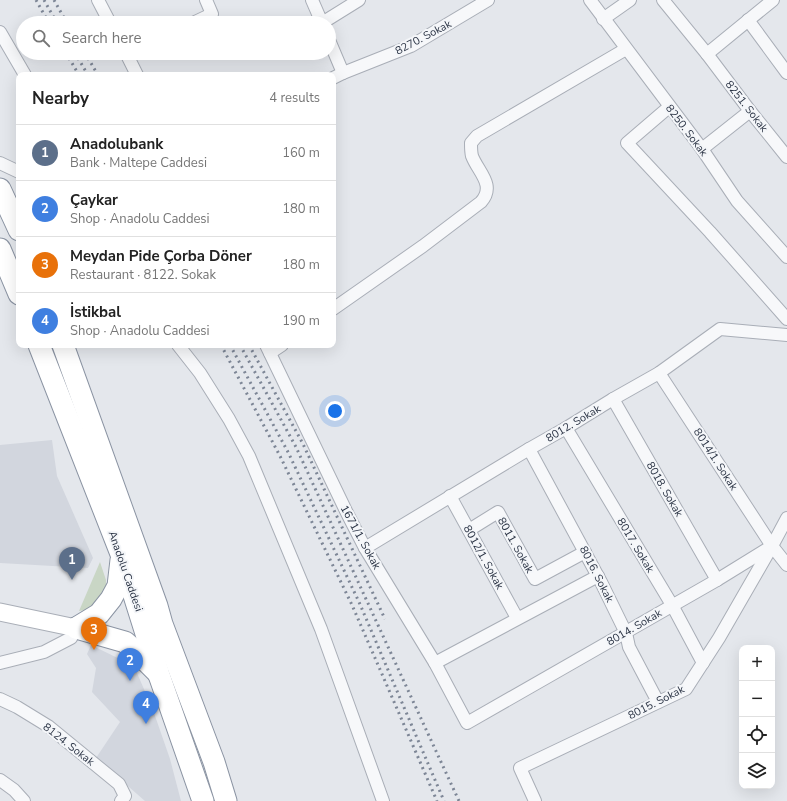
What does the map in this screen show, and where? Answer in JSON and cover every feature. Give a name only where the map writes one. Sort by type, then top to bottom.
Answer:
[{"type":"highway","points":[[0,189],[16,224]]},
{"type":"highway","points":[[0,249],[16,287]]},
{"type":"highway","name":"Anadolu Caddesi","points":[[40,348],[122,554],[214,762],[226,801]]},
{"type":"highway","name":"Anadolu Caddesi","points":[[64,348],[157,635],[160,675],[203,801]]},
{"type":"highway","points":[[76,628],[100,614],[111,599],[118,586],[122,554]]},
{"type":"highway","points":[[76,628],[125,642],[160,675]]},
{"type":"highway","points":[[125,642],[157,635]]},
{"type":"street","points":[[98,0],[106,16]]},
{"type":"street","points":[[206,0],[212,14],[208,16]]},
{"type":"street","points":[[312,0],[319,16]]},
{"type":"street","points":[[333,16],[359,0]]},
{"type":"street","name":"8270. Sokak","points":[[338,75],[411,46],[488,0]]},
{"type":"street","name":"8250. Sokak","points":[[590,0],[702,149],[737,201],[787,257]]},
{"type":"street","points":[[604,19],[630,0]]},
{"type":"street","name":"8251. Sokak","points":[[663,0],[707,54],[750,111],[785,150]]},
{"type":"street","points":[[707,54],[773,0]]},
{"type":"street","points":[[748,20],[787,73]]},
{"type":"street","points":[[0,32],[16,60]]},
{"type":"street","points":[[336,307],[423,246],[481,202],[486,196],[486,183],[472,155],[471,143],[477,136],[626,49]]},
{"type":"street","points":[[16,60],[23,72]]},
{"type":"street","points":[[130,60],[136,72]]},
{"type":"street","points":[[334,60],[338,75]]},
{"type":"street","points":[[669,107],[628,143],[787,319]]},
{"type":"street","points":[[702,149],[750,111]]},
{"type":"street","points":[[0,163],[16,171]]},
{"type":"street","name":"8012. Sokak","points":[[365,548],[450,496],[659,373],[720,329],[787,335]]},
{"type":"street","points":[[180,348],[200,373],[229,419],[249,456],[321,629],[383,801]]},
{"type":"street","name":"1671/1. Sokak","points":[[268,349],[365,548],[435,663],[467,723]]},
{"type":"street","name":"8014/1. Sokak","points":[[659,373],[772,546],[787,564]]},
{"type":"street","name":"8018. Sokak","points":[[613,399],[717,580]]},
{"type":"street","name":"8017. Sokak","points":[[566,428],[672,605],[703,663]]},
{"type":"street","name":"8016. Sokak","points":[[529,449],[598,576],[626,632],[629,647],[658,702]]},
{"type":"street","name":"8012/1. Sokak","points":[[450,496],[517,618]]},
{"type":"street","name":"8011. Sokak","points":[[469,530],[498,512],[535,579],[585,552]]},
{"type":"street","points":[[772,546],[787,518]]},
{"type":"street","name":"8014. Sokak","points":[[467,723],[717,580],[772,546]]},
{"type":"street","name":"8015. Sokak","points":[[535,801],[520,768],[686,689],[772,546]]},
{"type":"street","points":[[435,663],[598,576]]},
{"type":"street","points":[[0,612],[76,628],[71,638],[44,652],[0,663]]},
{"type":"street","name":"8124. Sokak","points":[[0,699],[48,726],[119,784],[125,796],[121,801]]},
{"type":"street","points":[[0,780],[14,790],[24,801]]},
{"type":"shaded area","points":[[52,440],[57,476],[93,558],[88,568],[0,563],[0,445]]},
{"type":"shaded area","points":[[91,645],[134,666],[153,710],[170,759],[181,801],[145,801],[96,758],[120,722],[92,692],[96,668],[87,654]]},
{"type":"green space","points":[[100,562],[106,580],[106,587],[98,604],[87,610],[79,611]]},
{"type":"railway","points":[[36,0],[45,16]]},
{"type":"railway","points":[[44,0],[53,16]]},
{"type":"railway","points":[[54,0],[63,16]]},
{"type":"railway","points":[[70,60],[77,72]]},
{"type":"railway","points":[[79,60],[86,72]]},
{"type":"railway","points":[[89,60],[96,72]]},
{"type":"railway","points":[[223,348],[280,456],[352,605],[437,801]]},
{"type":"railway","points":[[232,348],[288,452],[359,602],[444,801]]},
{"type":"railway","points":[[242,348],[296,447],[459,801]]},
{"type":"railway","points":[[251,348],[303,444],[385,619]]},
{"type":"place","name":"Anadolubank","points":[[72,580]]},
{"type":"place","name":"Meydan Pide Çorba Döner","points":[[94,650]]},
{"type":"place","name":"Çaykar","points":[[130,681]]},
{"type":"place","name":"İstikbal","points":[[146,724]]}]
